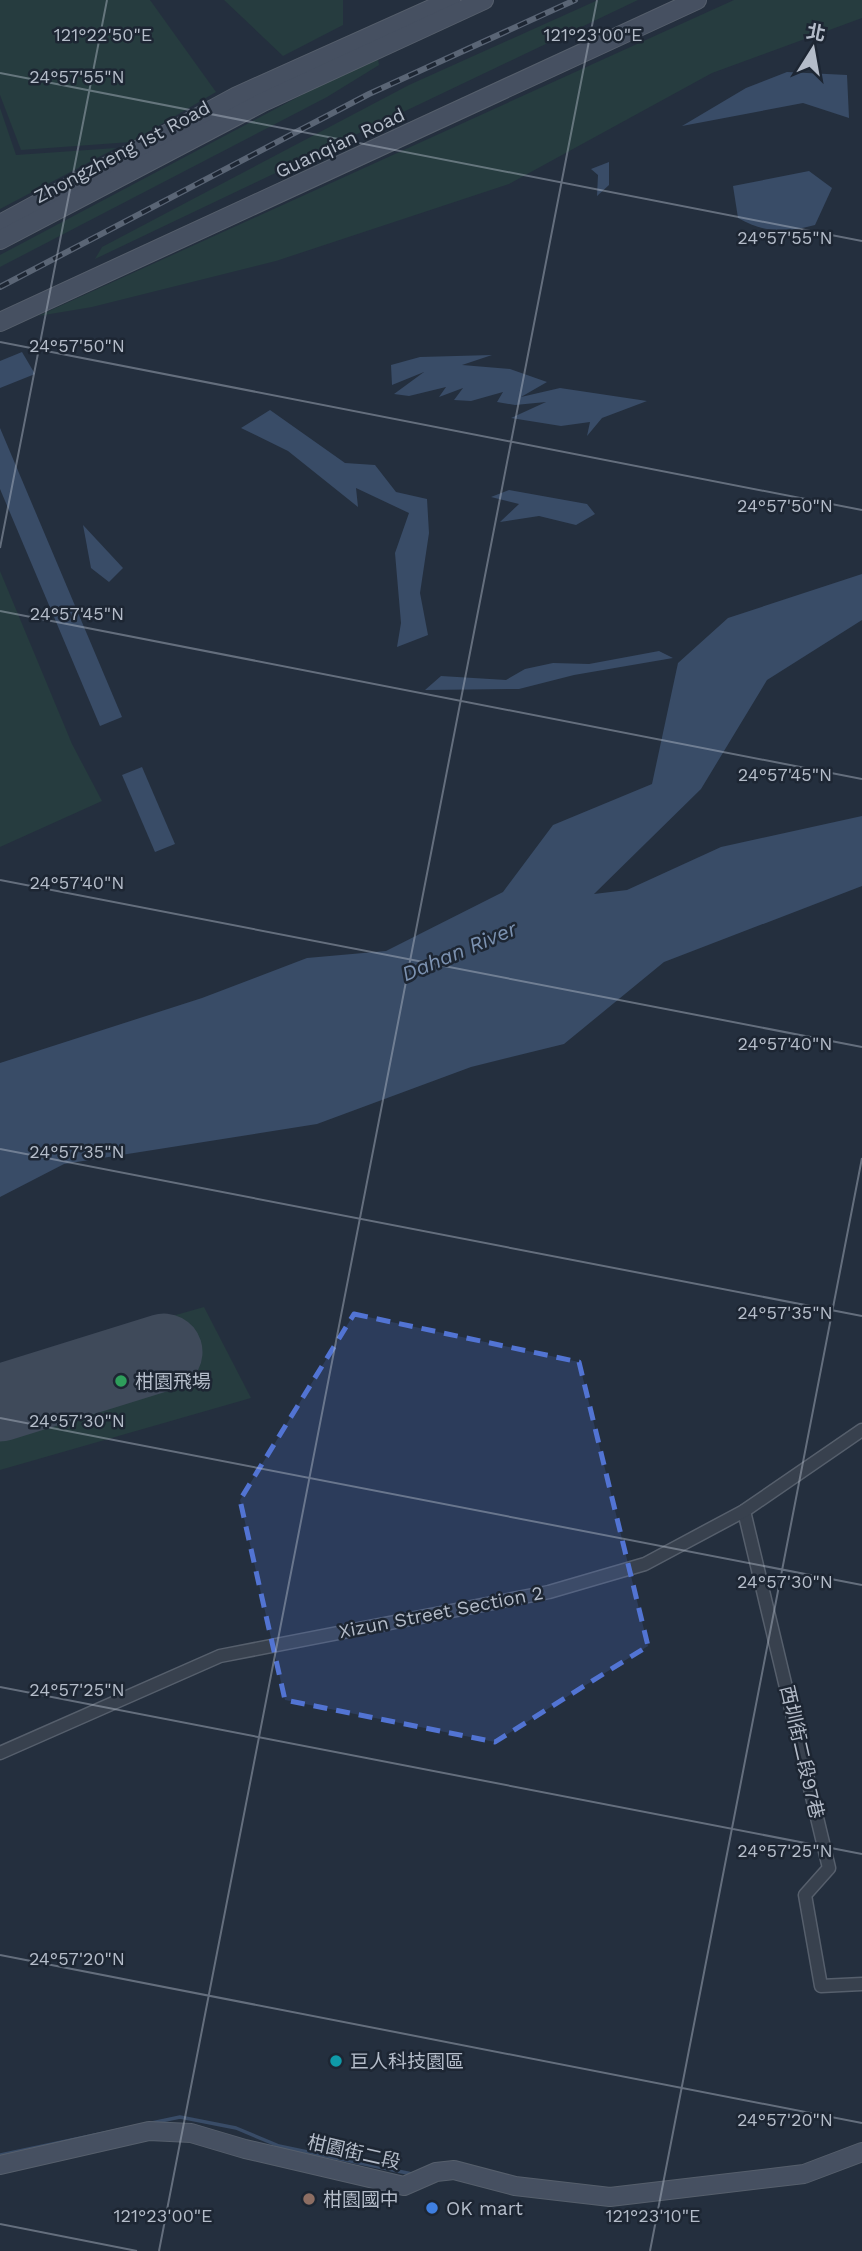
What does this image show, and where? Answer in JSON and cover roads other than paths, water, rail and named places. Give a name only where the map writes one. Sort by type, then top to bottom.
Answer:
[{"type":"street","name":"Zhongzheng 1st Road","points":[[0,224],[237,96],[451,0]]},
{"type":"street","name":"Zhongzheng 1st Road","points":[[0,240],[263,102],[484,0]]},
{"type":"street","name":"Guanqian Road","points":[[0,322],[697,0]]},
{"type":"street","name":"Xizun Street Section 2","points":[[0,1753],[220,1656],[549,1592],[645,1564],[744,1511],[862,1430]]},
{"type":"street","name":"西圳街二段97巷","points":[[744,1511],[830,1868],[804,1895],[821,1986],[862,1984]]},
{"type":"street","name":"柑園街二段","points":[[0,2165],[149,2131],[191,2133],[404,2186],[436,2172],[454,2170],[515,2186],[610,2197],[804,2174],[862,2152]]},
{"type":"water","points":[[787,72],[847,75],[849,118],[803,103],[682,126],[746,88]]},
{"type":"water","points":[[609,162],[609,185],[597,196],[598,175],[591,169]]},
{"type":"water","points":[[809,171],[832,188],[815,225],[775,230],[757,227],[738,218],[733,186]]},
{"type":"water","points":[[22,352],[35,374],[0,388],[0,361]]},
{"type":"water","points":[[492,355],[462,365],[510,369],[547,382],[521,397],[560,388],[647,401],[602,418],[587,436],[590,422],[561,426],[511,418],[546,402],[515,405],[497,402],[503,392],[471,401],[454,400],[463,388],[439,397],[446,387],[409,396],[394,394],[424,372],[392,385],[391,365],[420,357]]},
{"type":"water","points":[[270,410],[345,463],[375,465],[396,492],[427,499],[429,533],[420,593],[428,635],[397,647],[401,623],[395,553],[409,513],[356,488],[358,507],[288,451],[241,428]]},
{"type":"water","points":[[0,428],[122,717],[100,726],[0,489]]},
{"type":"water","points":[[509,490],[587,504],[595,514],[576,525],[539,516],[500,522],[519,504],[491,497]]},
{"type":"water","points":[[83,525],[123,568],[109,582],[91,568]]},
{"type":"water","name":"Dahan River","points":[[862,574],[862,620],[767,680],[701,789],[594,894],[627,890],[721,847],[862,816],[862,886],[664,962],[564,1044],[471,1067],[317,1124],[64,1164],[0,1197],[0,1063],[202,998],[307,958],[386,951],[503,892],[553,825],[652,784],[678,663],[728,618]]},
{"type":"water","points":[[659,651],[673,658],[574,675],[519,689],[425,690],[441,676],[506,680],[525,669],[553,663],[589,664]]},
{"type":"water","points":[[142,767],[175,844],[155,852],[122,775]]},
{"type":"waterway","points":[[0,2155],[180,2117],[236,2128],[279,2146],[412,2174]]},
{"type":"railway","points":[[0,287],[369,94],[575,0]]},
{"type":"place","name":"柑園飛場","points":[[121,1381]]},
{"type":"place","name":"巨人科技園區","points":[[336,2061]]},
{"type":"place","name":"柑園國中","points":[[309,2199]]},
{"type":"place","name":"OK mart","points":[[432,2208]]}]
